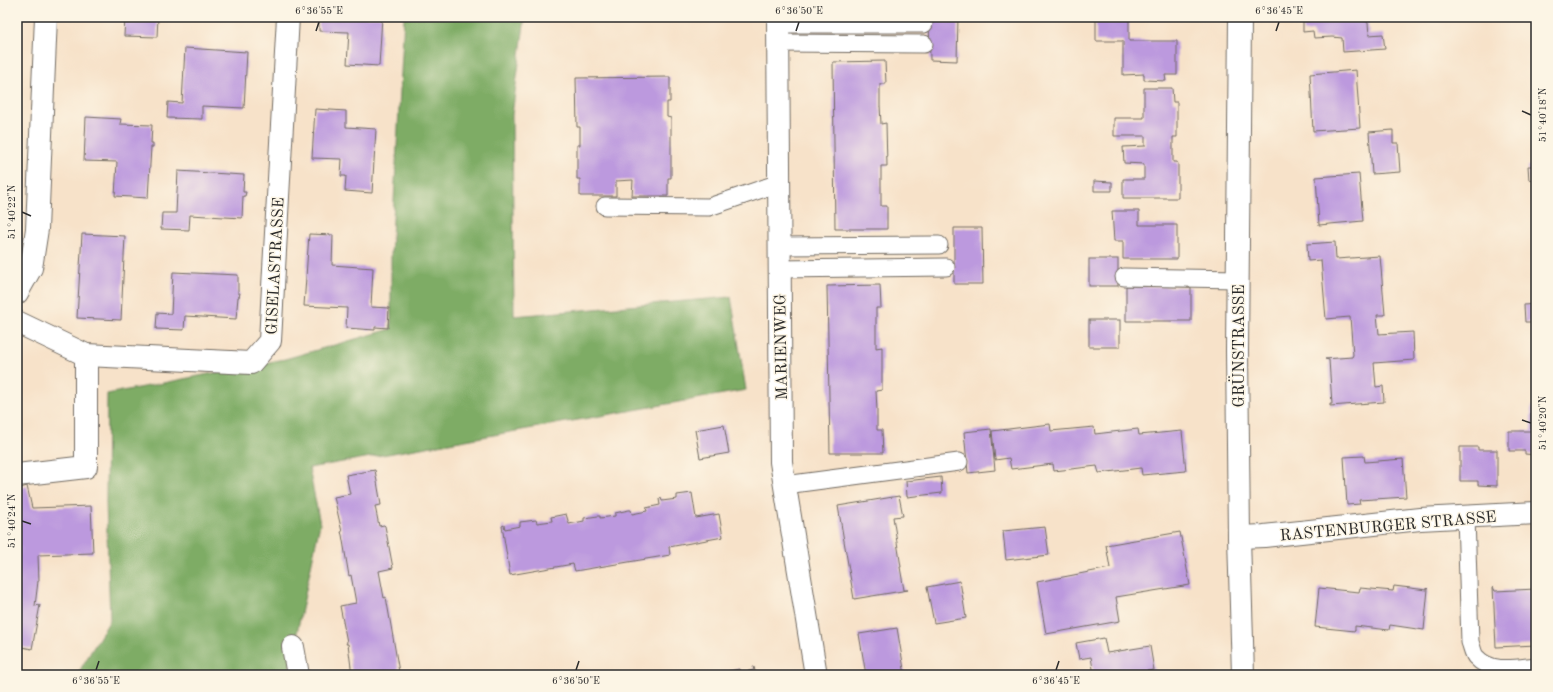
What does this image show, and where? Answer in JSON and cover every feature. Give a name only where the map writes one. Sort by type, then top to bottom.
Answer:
[{"type":"street","points":[[17,293],[31,268],[36,229],[46,17]]},
{"type":"street","name":"GISELASTRASSE","points":[[17,322],[86,355],[252,363],[270,341],[288,17]]},
{"type":"street","name":"GRÜNSTRASSE","points":[[1240,17],[1238,279],[1239,537],[1243,675]]},
{"type":"street","name":"MARIENWEG","points":[[778,28],[778,246],[781,462],[816,675]]},
{"type":"street","points":[[17,475],[86,467],[86,355]]},
{"type":"street","name":"RASTENBURGER STRASSE","points":[[1239,537],[1264,536],[1420,520],[1536,513]]},
{"type":"street","points":[[293,647],[298,675]]},
{"type":"lane","points":[[778,28],[924,24]]},
{"type":"lane","points":[[778,28],[924,44]]},
{"type":"lane","points":[[605,206],[709,208],[778,183]]},
{"type":"lane","points":[[778,246],[939,245]]},
{"type":"lane","points":[[779,269],[946,267]]},
{"type":"lane","points":[[1124,277],[1238,279]]},
{"type":"lane","points":[[785,485],[959,462]]},
{"type":"lane","points":[[1466,517],[1470,642],[1475,656],[1483,663],[1498,669],[1536,666]]},
{"type":"green space","points":[[404,17],[525,17],[512,115],[514,316],[731,297],[746,390],[309,468],[320,524],[288,675],[77,675],[110,620],[106,502],[107,394],[285,359],[391,329],[391,256]]},
{"type":"building","points":[[125,17],[158,17],[157,37],[124,36]]},
{"type":"building","points":[[319,17],[382,17],[379,66],[347,64],[349,32],[319,31]]},
{"type":"building","points":[[929,17],[958,17],[957,61],[930,60]]},
{"type":"building","points":[[1096,17],[1129,17],[1129,41],[1177,41],[1177,75],[1165,75],[1166,81],[1144,80],[1144,74],[1123,75],[1123,41],[1096,41]]},
{"type":"building","points":[[1293,17],[1361,17],[1368,23],[1369,35],[1383,34],[1385,49],[1343,52],[1342,38],[1314,38],[1313,31],[1303,32],[1303,19],[1293,19]]},
{"type":"building","points":[[185,48],[247,52],[244,108],[202,106],[202,119],[167,118],[168,102],[182,103]]},
{"type":"building","points":[[885,61],[886,84],[880,84],[880,105],[881,124],[886,123],[887,166],[881,166],[881,206],[887,206],[887,229],[835,229],[833,62]]},
{"type":"building","points":[[1356,70],[1360,128],[1313,131],[1310,74]]},
{"type":"building","points":[[670,77],[670,102],[667,102],[667,117],[671,118],[671,178],[668,178],[668,196],[632,196],[633,180],[616,181],[616,196],[580,196],[580,179],[577,179],[577,145],[580,145],[580,127],[577,127],[576,78]]},
{"type":"building","points":[[1144,88],[1172,88],[1173,102],[1177,102],[1177,137],[1173,137],[1173,162],[1177,162],[1178,164],[1178,198],[1123,198],[1123,179],[1144,179],[1144,164],[1124,163],[1123,147],[1145,146],[1145,136],[1114,136],[1114,118],[1144,118]]},
{"type":"building","points":[[315,109],[346,111],[346,127],[376,129],[372,193],[345,191],[346,176],[341,176],[342,159],[312,158]]},
{"type":"building","points":[[86,117],[121,119],[120,124],[152,125],[151,143],[153,143],[153,147],[151,147],[148,198],[115,196],[117,162],[84,161]]},
{"type":"building","points":[[1393,130],[1393,143],[1398,143],[1400,172],[1372,174],[1369,132]]},
{"type":"building","points":[[1528,166],[1536,166],[1536,179],[1529,180]]},
{"type":"building","points":[[178,171],[244,175],[243,192],[246,192],[245,196],[243,196],[242,218],[190,215],[189,230],[161,229],[162,213],[176,213]]},
{"type":"building","points":[[1359,174],[1363,221],[1319,225],[1316,177]]},
{"type":"building","points":[[1094,181],[1112,182],[1112,191],[1094,191]]},
{"type":"building","points":[[1112,211],[1139,211],[1139,225],[1177,225],[1177,259],[1123,259],[1123,241],[1114,241]]},
{"type":"building","points":[[954,228],[982,228],[983,284],[954,284]]},
{"type":"building","points":[[82,234],[125,236],[121,320],[77,318]]},
{"type":"building","points":[[309,234],[333,235],[332,265],[373,268],[371,307],[389,308],[388,328],[375,327],[375,330],[346,328],[347,308],[304,306]]},
{"type":"building","points":[[1335,242],[1336,259],[1380,256],[1385,315],[1377,315],[1379,334],[1413,332],[1414,360],[1374,363],[1376,387],[1383,386],[1384,402],[1330,406],[1330,404],[1332,404],[1329,360],[1325,359],[1352,357],[1350,317],[1326,319],[1321,260],[1308,261],[1307,244]]},
{"type":"building","points":[[1089,259],[1118,259],[1118,286],[1089,286]]},
{"type":"building","points":[[173,272],[238,275],[238,293],[240,293],[238,297],[236,319],[185,316],[184,330],[156,329],[157,313],[171,314]]},
{"type":"building","points":[[880,285],[881,308],[876,308],[876,348],[882,347],[882,390],[876,391],[877,430],[882,430],[883,453],[830,453],[827,286]]},
{"type":"building","points":[[1126,286],[1191,287],[1191,321],[1126,321]]},
{"type":"building","points":[[1536,304],[1536,322],[1525,322],[1524,305]]},
{"type":"building","points":[[1089,320],[1120,320],[1120,347],[1089,347]]},
{"type":"building","points":[[1531,406],[1536,406],[1536,455],[1525,454],[1525,451],[1509,451],[1509,431],[1531,431]]},
{"type":"building","points":[[1050,424],[1051,431],[1094,427],[1095,434],[1138,429],[1139,435],[1182,431],[1186,471],[1142,475],[1141,468],[1099,473],[1097,466],[1054,471],[1053,464],[1011,469],[1009,458],[995,460],[992,431]]},
{"type":"building","points":[[724,425],[729,453],[700,458],[695,430]]},
{"type":"building","points":[[991,429],[995,470],[968,473],[964,432]]},
{"type":"building","points":[[1460,447],[1478,447],[1478,450],[1497,450],[1497,486],[1478,485],[1478,481],[1460,481]]},
{"type":"building","points":[[1364,456],[1365,462],[1403,459],[1406,497],[1359,500],[1360,504],[1347,505],[1344,457]]},
{"type":"building","points":[[375,470],[381,505],[375,506],[379,526],[385,526],[393,568],[379,571],[384,598],[386,597],[399,672],[384,675],[352,675],[348,644],[346,644],[347,642],[340,606],[356,603],[351,575],[349,576],[342,532],[334,497],[350,494],[346,475]]},
{"type":"building","points":[[941,477],[942,493],[907,497],[906,481]]},
{"type":"building","points":[[27,486],[32,508],[91,506],[93,553],[38,555],[39,581],[35,606],[40,605],[32,649],[17,646],[17,489]]},
{"type":"building","points":[[692,493],[696,518],[719,514],[723,537],[669,547],[670,555],[575,571],[573,564],[510,575],[502,526],[504,525],[505,529],[520,526],[520,522],[536,520],[537,523],[552,521],[551,517],[566,514],[569,524],[584,521],[584,518],[615,516],[615,513],[629,510],[631,510],[632,514],[647,511],[646,508],[660,505],[659,499],[661,498],[662,501],[677,499],[677,495]]},
{"type":"building","points":[[899,496],[903,516],[893,517],[904,590],[908,590],[854,599],[838,506]]},
{"type":"building","points":[[1045,527],[1049,555],[1006,560],[1003,531]]},
{"type":"building","points":[[1180,532],[1190,585],[1116,597],[1120,621],[1046,634],[1037,582],[1110,568],[1106,545]]},
{"type":"building","points":[[960,581],[966,618],[934,623],[927,587]]},
{"type":"building","points":[[1394,586],[1428,589],[1424,630],[1390,625],[1389,630],[1355,626],[1355,631],[1315,627],[1319,588],[1359,592],[1360,588],[1393,591]]},
{"type":"building","points":[[1493,587],[1495,591],[1536,589],[1536,645],[1496,647]]},
{"type":"building","points":[[897,628],[905,675],[866,675],[859,634]]},
{"type":"building","points":[[1104,638],[1107,653],[1150,646],[1154,670],[1147,671],[1147,675],[1094,675],[1091,657],[1079,659],[1076,643]]},
{"type":"building","points":[[753,667],[756,675],[711,675],[739,669],[740,673],[754,670]]}]
